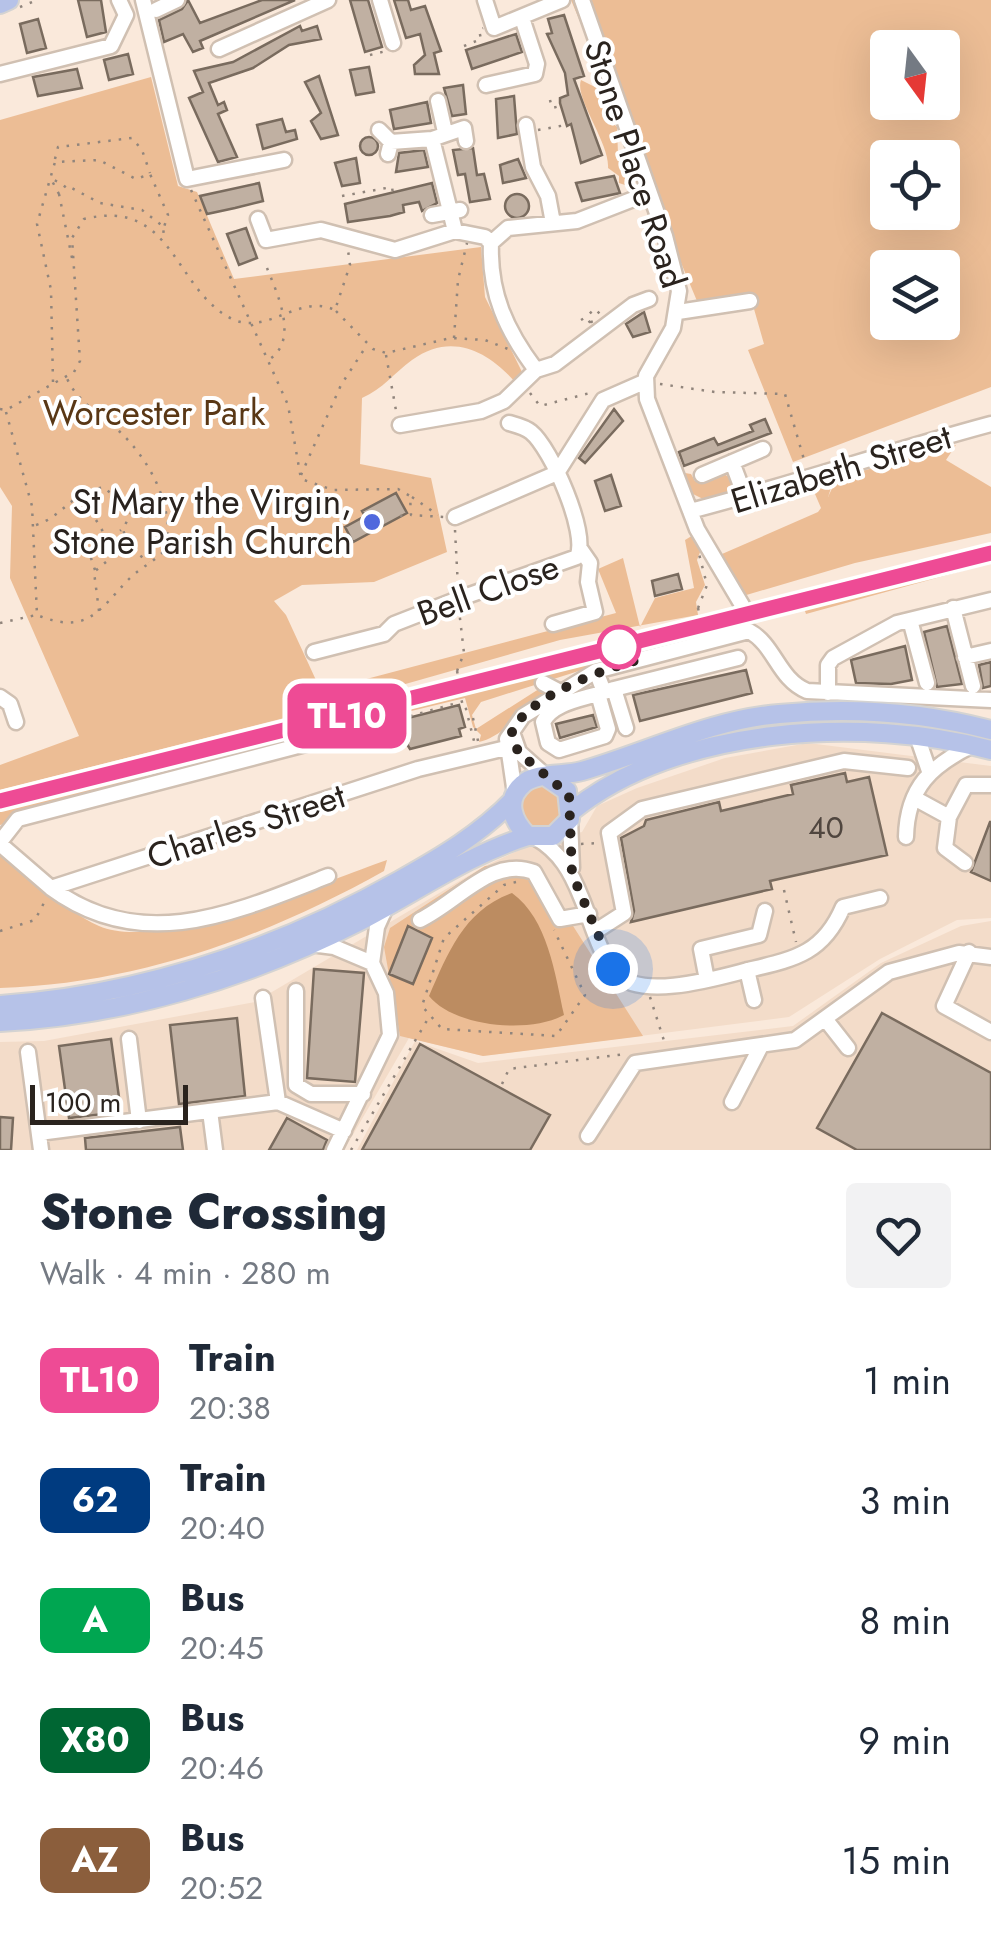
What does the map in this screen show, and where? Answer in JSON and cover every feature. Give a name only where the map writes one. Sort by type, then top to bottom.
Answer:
[{"type":"main road","points":[[0,4],[10,0]]},
{"type":"main road","points":[[0,1005],[60,1000],[131,987],[189,972],[308,928],[459,845],[514,797],[526,781],[584,770],[684,735],[776,714],[893,712],[991,730]]},
{"type":"main road","points":[[0,1022],[88,1014],[244,972],[386,907],[482,854],[560,832],[571,815],[613,782],[701,750],[820,733],[917,736],[982,748]]},
{"type":"main road","points":[[548,778],[566,789],[571,815]]},
{"type":"main road","points":[[514,797],[515,821],[532,837]]},
{"type":"street","points":[[0,74],[111,46],[126,14],[120,0]]},
{"type":"street","points":[[177,0],[150,5],[187,179],[284,160]]},
{"type":"street","points":[[219,49],[328,0]]},
{"type":"street","points":[[380,0],[393,43]]},
{"type":"street","points":[[485,0],[494,28],[562,0]]},
{"type":"street","name":"Stone Place Road","points":[[582,0],[679,288],[678,312],[644,382]]},
{"type":"street","points":[[486,85],[536,74],[537,64],[522,18]]},
{"type":"street","points":[[438,101],[463,232]]},
{"type":"street","points":[[379,130],[389,148],[464,128],[466,141]]},
{"type":"street","points":[[530,133],[534,170],[548,196],[554,223]]},
{"type":"street","points":[[535,376],[499,312],[490,270],[491,243],[508,228],[590,216],[649,192]]},
{"type":"street","points":[[432,215],[456,211]]},
{"type":"street","points":[[258,219],[266,240],[321,230],[395,250],[463,232],[491,243]]},
{"type":"street","points":[[400,425],[492,406],[618,316],[649,299]]},
{"type":"street","points":[[678,312],[750,301]]},
{"type":"street","points":[[447,516],[556,474],[600,393],[644,382],[662,448],[690,512],[742,605]]},
{"type":"street","name":"Bell Close","points":[[314,652],[384,634],[394,624],[572,560],[581,550],[581,537],[556,474],[534,434],[509,423]]},
{"type":"street","name":"Elizabeth Street","points":[[690,512],[746,499],[888,451],[991,424]]},
{"type":"street","points":[[702,474],[763,449]]},
{"type":"street","points":[[732,462],[746,499]]},
{"type":"street","points":[[553,624],[596,612],[588,582],[590,563],[581,550]]},
{"type":"street","points":[[828,693],[832,659],[910,620],[991,600]]},
{"type":"street","points":[[953,608],[973,686]]},
{"type":"street","points":[[910,620],[926,684]]},
{"type":"street","points":[[514,797],[506,748],[523,716],[596,671],[750,631],[759,636],[789,682],[828,693],[991,700]]},
{"type":"street","points":[[966,658],[991,651]]},
{"type":"street","points":[[606,691],[606,736],[559,750],[548,742],[543,722],[547,713],[606,691],[738,658]]},
{"type":"street","points":[[596,671],[626,728]]},
{"type":"street","points":[[543,683],[560,692]]},
{"type":"street","points":[[0,698],[10,704],[16,722]]},
{"type":"street","points":[[328,876],[193,921],[140,926],[88,913],[51,888],[0,843],[18,819],[390,722]]},
{"type":"street","points":[[512,732],[518,752],[548,778]]},
{"type":"street","points":[[917,736],[929,770]]},
{"type":"street","name":"Charles Street","points":[[51,888],[477,752],[506,748]]},
{"type":"street","points":[[906,837],[929,770],[982,748]]},
{"type":"street","points":[[596,931],[624,913],[610,831],[642,809],[844,761],[908,768]]},
{"type":"street","points":[[965,863],[945,848],[949,817],[966,786],[991,784]]},
{"type":"street","points":[[916,799],[949,817]]},
{"type":"street","points":[[571,815],[572,874]]},
{"type":"street","points":[[532,837],[554,850],[572,874],[618,976],[632,984],[707,980],[800,958],[833,931],[843,908],[880,898]]},
{"type":"street","points":[[420,920],[452,904],[488,874],[508,867],[534,872],[560,919],[589,914]]},
{"type":"street","points":[[334,1150],[390,1035],[386,993],[372,963],[377,927],[386,907]]},
{"type":"street","points":[[707,980],[701,949],[760,935],[764,911]]},
{"type":"street","points":[[311,944],[334,947],[372,963]]},
{"type":"street","points":[[588,1136],[635,1063],[794,1040],[889,972],[969,952],[991,957]]},
{"type":"street","points":[[969,952],[944,1006],[991,1032]]},
{"type":"street","points":[[747,970],[753,996]]},
{"type":"street","points":[[296,991],[296,1085],[311,1094],[363,1094]]},
{"type":"street","points":[[263,998],[278,1102]]},
{"type":"street","points":[[826,1020],[848,1048]]},
{"type":"street","points":[[129,1039],[139,1121]]},
{"type":"street","points":[[732,1102],[761,1046]]},
{"type":"street","points":[[28,1052],[41,1150]]},
{"type":"street","points":[[39,1133],[278,1102],[344,1132]]},
{"type":"street","points":[[210,1111],[216,1150]]},
{"type":"path","points":[[550,100],[552,108],[560,106]]},
{"type":"path","points":[[530,133],[566,124]]},
{"type":"path","points":[[53,382],[51,290],[37,224],[58,147],[132,138],[142,150],[168,215],[162,238]]},
{"type":"path","points":[[54,162],[99,160],[136,179],[150,174]]},
{"type":"path","points":[[51,179],[100,203],[142,210],[164,227]]},
{"type":"path","points":[[51,179],[59,194],[74,269]]},
{"type":"path","points":[[187,179],[288,404],[301,476]]},
{"type":"path","points":[[59,194],[66,185]]},
{"type":"path","points":[[342,196],[392,187],[393,194]]},
{"type":"path","points":[[376,190],[378,198]]},
{"type":"path","points":[[362,192],[364,201]]},
{"type":"path","points":[[0,409],[6,410],[74,372],[81,354],[74,232],[84,219],[102,217],[157,230],[208,302],[234,320],[251,325],[309,306],[335,310],[368,344],[386,353],[454,338],[485,340],[516,354],[522,352]]},
{"type":"path","points":[[454,338],[463,232]]},
{"type":"path","points":[[335,310],[350,265],[348,238]]},
{"type":"path","points":[[268,268],[285,332],[277,354],[268,360]]},
{"type":"path","points":[[590,328],[588,315],[595,308],[603,316],[614,312],[618,316]]},
{"type":"path","points":[[301,476],[341,386],[368,344]]},
{"type":"path","points":[[386,353],[400,425]]},
{"type":"path","points":[[0,623],[37,615],[72,621],[100,612],[167,544],[168,517],[162,495],[129,442],[71,390],[66,376]]},
{"type":"path","points":[[520,396],[535,376]]},
{"type":"path","points":[[644,382],[715,392],[785,394],[806,466]]},
{"type":"path","points":[[527,389],[540,406],[600,393]]},
{"type":"path","points":[[6,410],[34,526],[37,615]]},
{"type":"path","points":[[301,476],[333,490],[398,489],[447,516]]},
{"type":"path","points":[[34,526],[48,520],[74,496],[104,487],[130,512],[122,529],[91,558],[95,570],[93,591],[100,612]]},
{"type":"path","points":[[410,496],[411,515]]},
{"type":"path","points":[[400,516],[447,516]]},
{"type":"path","points":[[447,516],[464,653],[457,671],[477,752]]},
{"type":"path","points":[[96,520],[108,541]]},
{"type":"path","points":[[122,529],[128,547]]},
{"type":"path","points":[[95,570],[122,546],[126,537]]},
{"type":"path","points":[[704,633],[698,608],[707,586],[698,560],[705,544]]},
{"type":"path","points":[[122,546],[150,563]]},
{"type":"path","points":[[390,722],[464,701]]},
{"type":"path","points":[[473,718],[478,734]]},
{"type":"path","points":[[577,851],[576,844],[610,841]]},
{"type":"path","points":[[529,879],[504,885],[444,938],[422,1006],[442,1029],[556,1036],[586,995],[552,924]]},
{"type":"path","points":[[0,931],[35,920],[51,888]]},
{"type":"path","points":[[784,890],[798,949]]},
{"type":"path","points":[[649,986],[666,1048],[681,1047]]},
{"type":"path","points":[[351,1150],[430,1016]]},
{"type":"path","points":[[502,1084],[509,1069],[633,1053]]},
{"type":"shaded area","points":[[808,743],[991,766],[991,918],[957,920],[880,959],[789,1017],[483,1056],[409,1038],[344,1150],[0,1150],[0,1042],[44,1041],[255,1002],[485,866],[532,844],[582,832],[597,806],[725,758]]},
{"type":"shaded area","points":[[512,893],[542,932],[564,1015],[512,1026],[456,1015],[429,996],[443,964],[481,910]]},
{"type":"shaded area","points":[[991,921],[991,1150],[357,1150],[415,1041],[478,1063],[793,1026],[881,963],[961,926]]},
{"type":"green space","points":[[571,0],[991,0],[991,387],[793,462],[748,350],[764,344],[750,295],[697,301]]},
{"type":"green space","name":"Worcester Park","points":[[151,77],[178,186],[197,192],[234,279],[481,247],[485,297],[522,372],[516,383],[482,354],[455,346],[441,347],[412,360],[362,398],[360,464],[431,478],[447,552],[374,582],[302,585],[274,601],[286,615],[321,691],[616,613],[598,569],[623,558],[640,626],[560,640],[300,714],[0,790],[0,765],[79,736],[10,578],[12,506],[0,487],[0,120]]},
{"type":"green space","points":[[581,80],[599,89],[605,102],[603,114],[617,127],[618,154],[628,158],[626,170],[631,175],[631,187],[619,183],[619,176],[608,168],[604,146],[583,98]]},
{"type":"green space","points":[[956,445],[946,460],[991,487],[991,533],[855,563],[743,596],[722,554],[818,512],[821,508],[812,487],[833,482],[828,497],[837,478]]},
{"type":"green space","points":[[679,472],[691,474],[695,481],[722,473],[731,478],[734,491],[703,499],[691,493]]},
{"type":"green space","points":[[695,534],[702,547],[697,560],[705,585],[696,602],[698,615],[641,625],[655,598],[694,588],[685,540]]},
{"type":"green space","points":[[991,556],[991,563],[806,614],[804,608]]},
{"type":"green space","points":[[604,652],[607,662],[481,702],[472,715],[476,729],[542,687],[548,692],[505,728],[479,742],[481,735],[473,727],[465,698],[150,774],[44,815],[0,825],[0,804]]},
{"type":"green space","points":[[541,786],[557,792],[563,808],[557,824],[541,830],[525,824],[519,808],[525,792]]},
{"type":"green space","points":[[0,853],[85,919],[126,932],[200,923],[284,898],[387,860],[384,871],[339,895],[199,953],[101,977],[0,988]]},
{"type":"green space","points":[[533,863],[643,1036],[483,1056],[400,1036],[384,947],[390,928],[485,866]]},
{"type":"building","points":[[78,0],[101,0],[106,32],[87,37]]},
{"type":"building","points":[[188,0],[200,23],[262,0],[295,0],[200,41],[203,48],[193,52],[183,34],[164,42],[159,20],[182,9]]},
{"type":"building","points":[[350,0],[368,0],[382,47],[365,52]]},
{"type":"building","points":[[394,0],[408,0],[411,10],[425,6],[441,51],[434,53],[439,74],[415,74],[414,65],[425,55],[420,34],[406,38]]},
{"type":"building","points":[[564,15],[584,76],[574,79],[602,155],[581,163],[571,124],[567,126],[560,103],[560,98],[568,95],[565,73],[547,34],[552,33],[548,19]]},
{"type":"building","points":[[38,19],[46,48],[27,53],[20,24]]},
{"type":"building","points":[[300,26],[302,31],[317,26],[321,39],[289,45],[253,68],[209,83],[218,105],[224,102],[227,110],[218,114],[237,157],[218,162],[189,98],[203,92],[194,71],[233,62]]},
{"type":"building","points":[[516,34],[522,52],[472,69],[466,50]]},
{"type":"building","points":[[128,54],[133,74],[109,80],[104,60]]},
{"type":"building","points":[[369,67],[374,92],[356,95],[350,70]]},
{"type":"building","points":[[77,69],[82,88],[38,96],[33,77]]},
{"type":"building","points":[[319,76],[338,135],[321,139],[311,121],[321,113],[305,82]]},
{"type":"building","points":[[463,85],[466,114],[452,116],[444,88]]},
{"type":"building","points":[[514,96],[517,134],[498,138],[496,99]]},
{"type":"building","points":[[427,102],[431,123],[394,129],[390,110]]},
{"type":"building","points":[[282,119],[286,132],[295,130],[297,139],[263,149],[257,125]]},
{"type":"building","points":[[369,137],[376,139],[376,153],[369,155],[362,153],[360,146],[362,139]]},
{"type":"building","points":[[473,148],[477,175],[484,174],[490,199],[470,202],[465,174],[458,175],[453,150]]},
{"type":"building","points":[[424,150],[428,167],[396,172],[399,153]]},
{"type":"building","points":[[356,158],[360,183],[342,186],[335,163]]},
{"type":"building","points":[[518,159],[526,178],[503,183],[500,165]]},
{"type":"building","points":[[614,176],[620,193],[582,201],[576,183]]},
{"type":"building","points":[[259,183],[263,201],[207,214],[200,196]]},
{"type":"building","points":[[432,183],[437,203],[422,211],[419,202],[403,205],[404,212],[390,216],[348,222],[345,204]]},
{"type":"building","points":[[517,194],[526,197],[526,215],[517,218],[508,215],[505,206],[508,197]]},
{"type":"building","points":[[246,228],[257,258],[239,265],[227,234]]},
{"type":"building","points":[[644,312],[650,332],[633,337],[626,324]]},
{"type":"building","points":[[614,409],[623,421],[585,463],[579,458]]},
{"type":"building","points":[[765,419],[771,433],[684,466],[679,452],[714,438],[718,445],[753,431],[750,425]]},
{"type":"building","points":[[611,475],[621,506],[605,511],[595,481]]},
{"type":"building","name":"St Mary the Virgin, Stone Parish Church","points":[[396,493],[407,513],[353,542],[345,527],[365,516],[362,511]]},
{"type":"building","points":[[678,574],[682,589],[655,596],[652,581]]},
{"type":"building","points":[[947,626],[962,684],[937,687],[924,632]]},
{"type":"building","points":[[905,646],[912,680],[856,683],[851,660]]},
{"type":"building","points":[[991,662],[991,686],[983,688],[979,665]]},
{"type":"building","points":[[746,670],[752,693],[640,721],[633,695]]},
{"type":"building","points":[[459,705],[465,727],[459,729],[461,736],[410,749],[402,736],[394,738],[400,720]]},
{"type":"building","points":[[593,715],[597,727],[560,738],[556,724]]},
{"type":"building","points":[[845,773],[847,782],[869,777],[887,855],[770,881],[772,889],[631,922],[634,911],[621,838],[644,826],[646,820],[719,802],[721,811],[793,794],[791,785]]},
{"type":"building","points":[[991,822],[991,881],[971,872]]},
{"type":"building","points":[[408,926],[432,938],[413,984],[389,974]]},
{"type":"building","points":[[314,969],[364,973],[355,1082],[307,1078]]},
{"type":"building","points":[[882,1013],[991,1073],[991,1150],[857,1150],[817,1128]]},
{"type":"building","points":[[237,1018],[245,1096],[179,1104],[170,1025]]},
{"type":"building","points":[[111,1039],[121,1112],[69,1118],[59,1046]]},
{"type":"building","points":[[420,1044],[550,1115],[530,1150],[362,1150]]},
{"type":"building","points":[[0,1117],[13,1118],[11,1150],[0,1150]]},
{"type":"building","points":[[287,1118],[327,1140],[323,1150],[269,1150]]},
{"type":"building","points":[[180,1127],[183,1150],[86,1150],[85,1138]]},
{"type":"railway","points":[[0,801],[991,553]]},
{"type":"train","name":"TL10","points":[[0,801],[991,553]]},
{"type":"place","name":"St Mary the Virgin, Stone Parish Church","points":[[372,522]]},
{"type":"route","points":[[613,969],[572,874],[569,795],[564,786],[536,770],[518,752],[512,732],[531,710],[596,671],[634,661],[619,647]]}]
